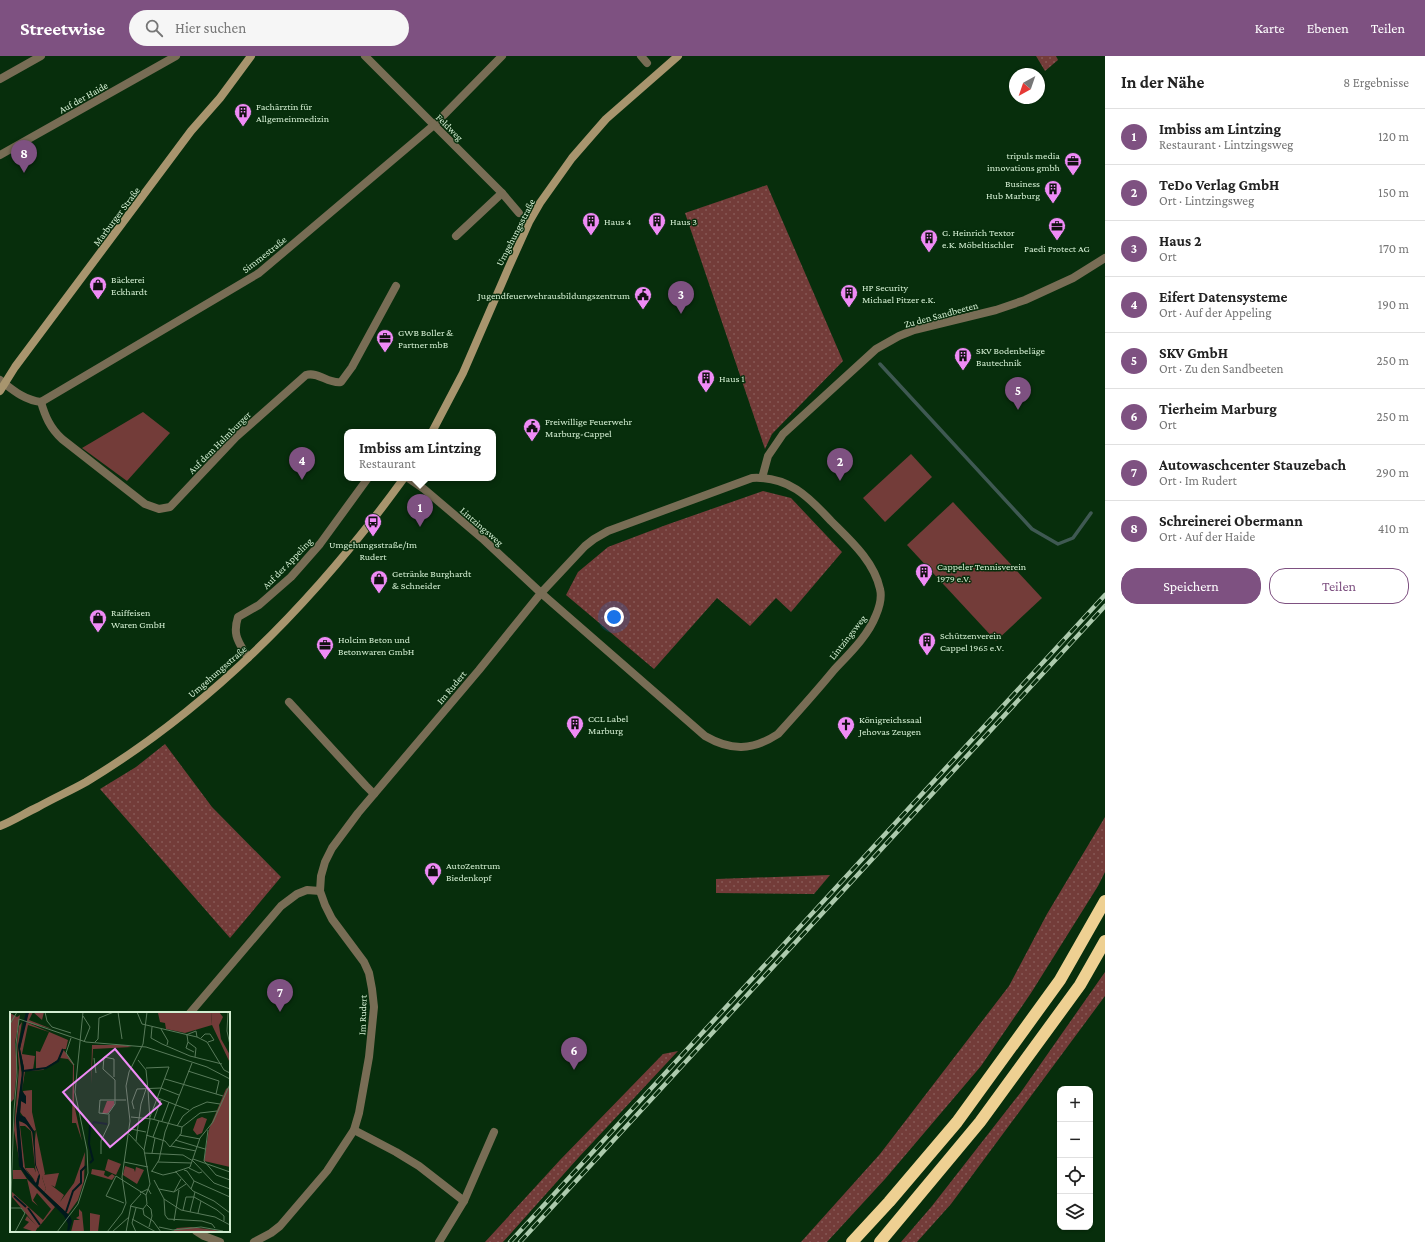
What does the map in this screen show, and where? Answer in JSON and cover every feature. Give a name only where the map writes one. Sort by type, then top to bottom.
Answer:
[{"type":"highway","points":[[852,1242],[889,1202],[957,1122],[1060,980],[1105,901]]},
{"type":"highway","points":[[880,1242],[980,1122],[1080,985],[1105,941]]},
{"type":"main road","name":"Marburger Straße","points":[[0,391],[2,381],[15,367],[191,131],[220,98],[251,56]]},
{"type":"main road","name":"Umgehungsstraße","points":[[434,429],[463,373],[529,222],[540,203],[572,158],[606,119],[678,56]]},
{"type":"main road","name":"Umgehungsstraße","points":[[0,826],[71,790],[126,756],[158,734],[248,658],[317,585],[371,521],[402,481]]},
{"type":"street","points":[[0,79],[41,56]]},
{"type":"street","name":"Auf der Haide","points":[[0,155],[176,56]]},
{"type":"street","name":"Feldweg","points":[[365,56],[502,193],[519,213]]},
{"type":"street","name":"Simmestraße","points":[[41,402],[259,273],[434,125],[502,56]]},
{"type":"street","points":[[641,56],[647,63]]},
{"type":"street","points":[[456,236],[502,193]]},
{"type":"street","name":"Zu den Sandbeeten","points":[[762,478],[768,456],[783,434],[864,359],[882,345],[914,330],[996,310],[1025,300],[1073,278],[1105,258]]},
{"type":"street","name":"Auf dem Halmburger","points":[[41,402],[48,422],[54,432],[62,439],[145,504],[159,509],[170,507],[236,437],[306,375],[312,374],[334,382],[341,382],[352,367],[396,286]]},
{"type":"street","points":[[2,381],[27,399],[41,402]]},
{"type":"street","name":"Lintzingsweg","points":[[412,481],[424,489],[484,540],[541,593],[705,736],[728,747],[748,746],[770,739],[778,734],[859,642],[876,615],[880,602],[880,590],[877,578],[860,551],[816,505],[801,492],[788,484],[762,478],[752,478],[738,483],[608,531],[594,538],[541,593]]},
{"type":"street","name":"Auf der Appeling","points":[[248,658],[237,638],[235,627],[238,617],[259,605],[290,577],[320,544],[366,481]]},
{"type":"street","name":"Im Rudert","points":[[254,1242],[271,1233],[286,1219],[327,1171],[354,1130],[359,1114],[369,1057],[374,1007],[372,989],[369,973],[364,962],[332,919],[325,906],[320,891],[321,876],[325,862],[332,848],[374,794],[479,670],[541,593]]},
{"type":"street","points":[[289,702],[374,794]]},
{"type":"street","points":[[191,1012],[281,906],[297,894],[307,890],[320,891]]},
{"type":"street","points":[[354,1130],[419,1166],[464,1201]]},
{"type":"street","points":[[439,1242],[464,1201],[494,1132]]},
{"type":"street","points":[[198,1232],[220,1242]]},
{"type":"shaded area","points":[[1036,56],[1056,56],[1058,60],[1045,71],[1045,68],[1043,68]]},
{"type":"shaded area","points":[[767,185],[843,361],[772,434],[765,449],[685,213]]},
{"type":"shaded area","points":[[143,412],[170,433],[127,481],[82,448]]},
{"type":"shaded area","points":[[911,454],[932,477],[885,522],[863,498]]},
{"type":"shaded area","points":[[763,491],[791,498],[842,552],[791,612],[776,598],[750,626],[717,598],[654,669],[566,595],[578,572],[608,547]]},
{"type":"shaded area","points":[[953,502],[1042,598],[996,641],[907,545]]},
{"type":"shaded area","points":[[165,744],[212,807],[281,877],[230,938],[100,789],[136,767]]},
{"type":"shaded area","points":[[1105,817],[1105,872],[1098,886],[1031,993],[981,1066],[885,1179],[827,1242],[801,1242],[880,1154],[1009,986],[1047,914]]},
{"type":"shaded area","points":[[830,875],[814,894],[716,893],[716,879]]},
{"type":"shaded area","points":[[1105,972],[1105,996],[951,1204],[917,1242],[901,1242],[932,1206],[1021,1092]]},
{"type":"shaded area","points":[[678,1051],[579,1157],[503,1242],[485,1242],[560,1160],[663,1054]]},
{"type":"waterway","points":[[880,364],[1032,529],[1058,544],[1073,538],[1091,513]]},
{"type":"railway","points":[[510,1242],[1105,595]]},
{"type":"railway","points":[[520,1242],[1105,606]]},
{"type":"place","name":"Fachärztin für Allgemeinmedizin","points":[[243,127]]},
{"type":"place","name":"Schreinerei Obermann","points":[[24,173]]},
{"type":"place","name":"tripuls media innovations gmbh","points":[[1073,176]]},
{"type":"place","name":"Business Hub Marburg","points":[[1053,204]]},
{"type":"place","name":"Haus 4","points":[[591,236]]},
{"type":"place","name":"Haus 3","points":[[657,236]]},
{"type":"place","name":"Paedi Protect AG","points":[[1057,241]]},
{"type":"place","name":"G. Heinrich Textor e.K. Möbeltischler","points":[[929,253]]},
{"type":"place","name":"Bäckerei Eckhardt","points":[[98,300]]},
{"type":"place","name":"HP Security Michael Pitzer e.K.","points":[[849,308]]},
{"type":"place","name":"Jugendfeuerwehrausbildungszentrum","points":[[643,310]]},
{"type":"place","name":"Haus 2","points":[[681,314]]},
{"type":"place","name":"GWB Boller & Partner mbB","points":[[385,353]]},
{"type":"place","name":"SKV Bodenbeläge Bautechnik","points":[[963,371]]},
{"type":"place","name":"Haus 1","points":[[706,393]]},
{"type":"place","name":"SKV GmbH","points":[[1018,410]]},
{"type":"place","name":"Freiwillige Feuerwehr Marburg-Cappel","points":[[532,442]]},
{"type":"place","name":"Eifert Datensysteme","points":[[302,480]]},
{"type":"place","name":"TeDo Verlag GmbH","points":[[840,481]]},
{"type":"place","name":"Imbiss am Lintzing","points":[[420,527]]},
{"type":"place","name":"Umgehungsstraße/Im Rudert","points":[[373,537]]},
{"type":"place","name":"Cappeler Tennisverein 1979 e.V.","points":[[924,587]]},
{"type":"place","name":"Getränke Burghardt & Schneider","points":[[379,594]]},
{"type":"place","name":"Raiffeisen Waren GmbH","points":[[98,633]]},
{"type":"place","name":"Schützenverein Cappel 1965 e.V.","points":[[927,656]]},
{"type":"place","name":"Holcim Beton und Betonwaren GmbH","points":[[325,660]]},
{"type":"place","name":"CCL Label Marburg","points":[[575,739]]},
{"type":"place","name":"Königreichssaal Jehovas Zeugen","points":[[846,740]]},
{"type":"place","name":"AutoZentrum Biedenkopf","points":[[433,886]]},
{"type":"place","name":"Autowaschcenter Stauzebach","points":[[280,1012]]},
{"type":"place","name":"Tierheim Marburg","points":[[574,1070]]}]
